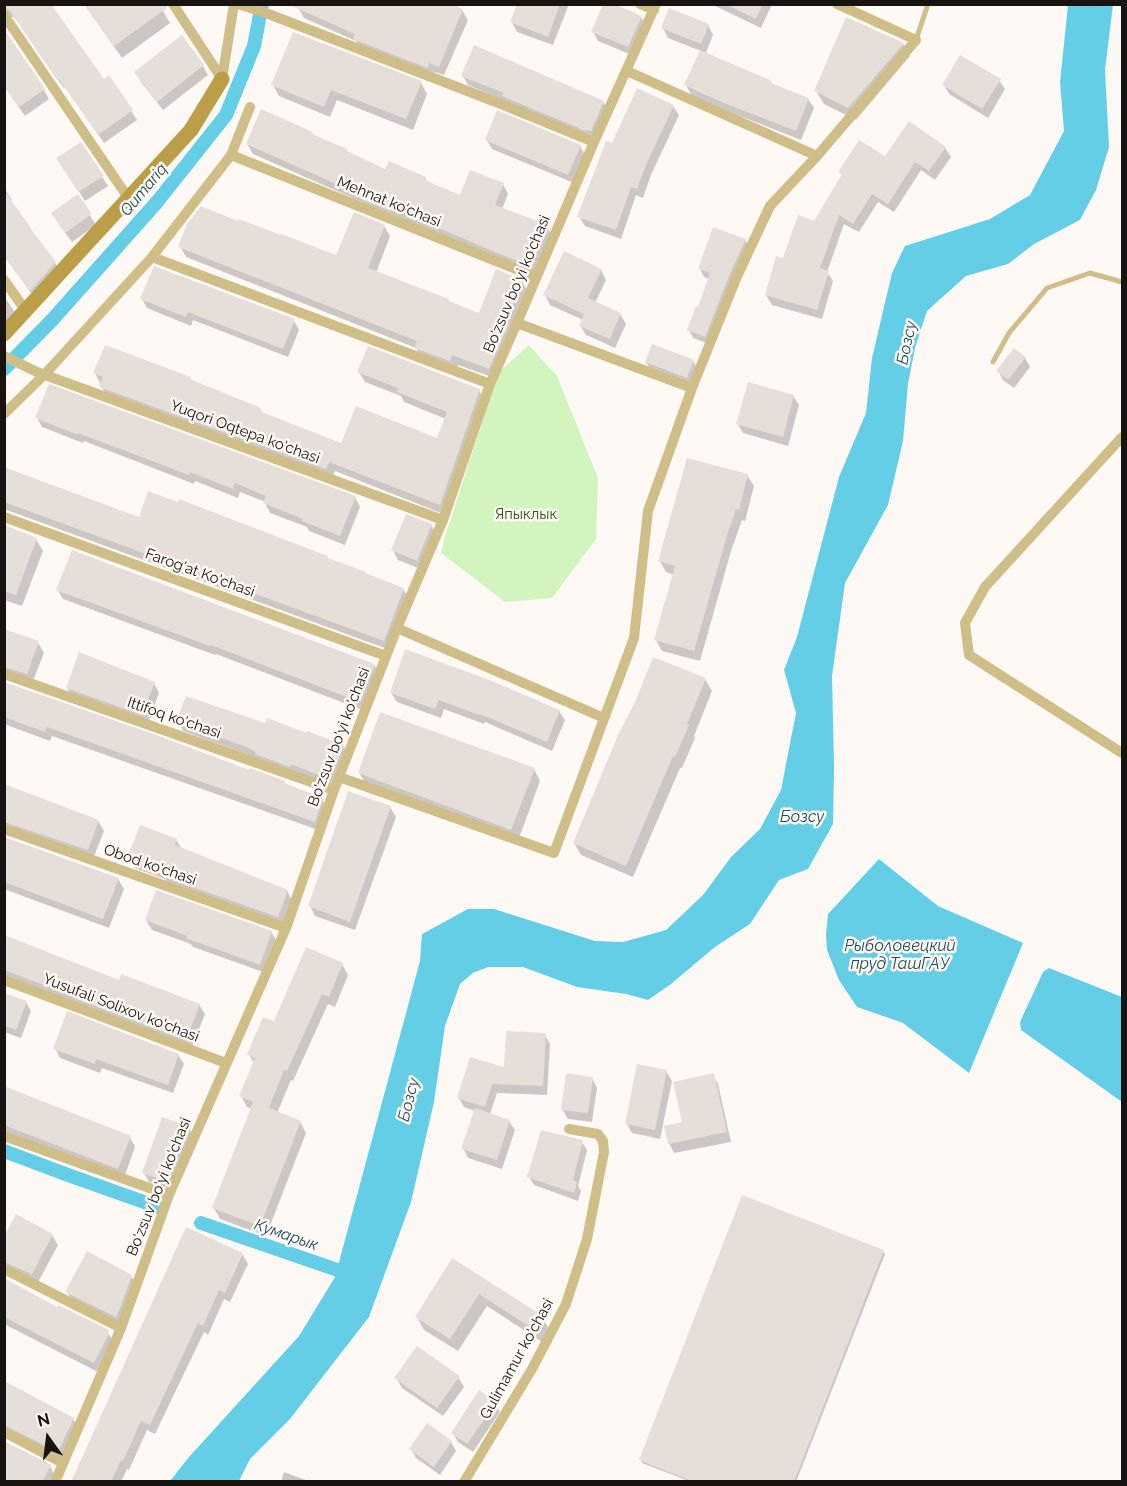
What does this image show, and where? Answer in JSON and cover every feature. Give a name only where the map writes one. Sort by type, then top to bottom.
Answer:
[{"type":"street","points":[[173,4],[222,79]]},
{"type":"street","points":[[640,4],[655,7]]},
{"type":"street","points":[[339,777],[554,853],[634,638],[648,511],[692,388],[738,274],[770,206],[817,156],[916,40],[837,4]]},
{"type":"street","points":[[4,334],[191,130],[222,79],[239,5],[266,13],[594,142]]},
{"type":"street","name":"Bo'zsuv bo'yi ko'chasi","points":[[55,1482],[121,1328],[169,1195],[286,928],[333,790],[442,520],[490,384],[655,7]]},
{"type":"street","points":[[4,15],[129,199]]},
{"type":"street","points":[[627,71],[817,156]]},
{"type":"street","points":[[4,414],[152,257],[231,155],[250,107]]},
{"type":"street","name":"Mehnat ko'chasi","points":[[231,155],[536,277]]},
{"type":"street","points":[[152,257],[490,384]]},
{"type":"street","points":[[4,280],[26,311]]},
{"type":"street","points":[[517,323],[692,388]]},
{"type":"street","name":"Yuqori Oqtepa ko'chasi","points":[[4,356],[41,373],[442,520]]},
{"type":"street","points":[[1122,437],[985,587],[966,623],[969,655],[1122,753]]},
{"type":"street","name":"Farog'at Ko'chasi","points":[[4,517],[386,656]]},
{"type":"street","points":[[397,628],[604,718]]},
{"type":"street","name":"Ittifoq ko'chasi","points":[[4,674],[333,790]]},
{"type":"street","name":"Obod ko'chasi","points":[[4,829],[286,928]]},
{"type":"street","name":"Yusufali Solixov ko'chasi","points":[[4,980],[226,1063]]},
{"type":"street","name":"Gulimamur ko'chasi","points":[[464,1482],[532,1369],[566,1304],[587,1239],[604,1152],[603,1141],[598,1134],[569,1129]]},
{"type":"street","points":[[4,1136],[169,1195]]},
{"type":"street","points":[[4,1269],[121,1328]]},
{"type":"street","points":[[4,1432],[63,1463]]},
{"type":"lane","points":[[916,40],[928,4]]},
{"type":"lane","points":[[993,362],[1010,333],[1047,288],[1090,273],[1122,282]]},
{"type":"green space","name":"Япыклык","points":[[529,345],[557,376],[598,478],[596,539],[552,598],[505,602],[441,553],[499,372]]},
{"type":"water","name":"Бозсу","points":[[1068,5],[1113,5],[1105,70],[1109,147],[1096,190],[1080,220],[1034,244],[1008,264],[966,276],[927,311],[915,348],[908,384],[903,441],[888,505],[845,583],[832,676],[833,824],[808,869],[779,880],[750,924],[715,947],[648,1000],[626,994],[577,987],[523,967],[488,967],[473,973],[460,984],[445,1026],[434,1102],[411,1202],[369,1317],[290,1419],[250,1459],[239,1481],[170,1481],[299,1336],[335,1277],[420,961],[422,934],[468,909],[494,909],[595,941],[623,942],[666,930],[703,895],[731,857],[760,829],[781,790],[796,713],[784,670],[797,637],[839,477],[866,413],[872,358],[892,273],[905,246],[990,219],[1030,195],[1064,131],[1060,82]]},
{"type":"water","name":"Рыболовецкий пруд ТашГАУ","points":[[879,859],[938,906],[1023,943],[969,1073],[903,1023],[857,1007],[839,980],[827,950],[828,914]]},
{"type":"water","points":[[1049,968],[1122,997],[1122,1102],[1021,1030],[1020,1022],[1043,972]]},
{"type":"building","points":[[4,4],[51,4],[104,79],[109,75],[133,110],[98,135],[10,11],[4,8]]},
{"type":"building","points":[[84,4],[166,4],[167,8],[114,46]]},
{"type":"building","points":[[287,4],[452,4],[463,9],[439,67],[429,63],[428,68],[353,39],[355,34]]},
{"type":"building","points":[[517,4],[560,4],[548,37],[510,22]]},
{"type":"building","points":[[603,4],[614,4],[642,16],[628,47],[591,32]]},
{"type":"building","points":[[725,4],[763,4],[756,19]]},
{"type":"building","points":[[669,8],[709,24],[701,44],[661,28]]},
{"type":"building","points":[[846,17],[904,43],[848,108],[814,91]]},
{"type":"building","points":[[4,29],[45,89],[19,107],[4,87]]},
{"type":"building","points":[[293,32],[422,81],[406,119],[331,90],[324,107],[271,85]]},
{"type":"building","points":[[182,35],[204,65],[157,102],[134,72]]},
{"type":"building","points":[[474,45],[604,101],[591,131],[586,131],[502,96],[504,93],[461,76]]},
{"type":"building","points":[[700,50],[809,98],[796,131],[684,85]]},
{"type":"building","points":[[960,55],[1001,79],[982,109],[942,85]]},
{"type":"building","points":[[637,88],[674,105],[637,189],[631,187],[616,230],[577,217],[606,141],[612,143]]},
{"type":"building","points":[[261,109],[313,132],[312,134],[385,169],[389,161],[460,195],[470,170],[504,183],[495,205],[548,225],[532,266],[392,208],[391,211],[359,198],[361,195],[246,144]]},
{"type":"building","points":[[497,110],[581,145],[568,175],[485,140]]},
{"type":"building","points":[[909,121],[946,147],[929,171],[915,162],[888,204],[872,194],[853,224],[839,215],[820,268],[829,271],[817,310],[765,295],[776,256],[783,258],[798,215],[814,221],[842,174],[838,172],[859,140],[885,156]]},
{"type":"building","points":[[81,142],[104,176],[78,192],[56,158]]},
{"type":"building","points":[[4,190],[56,262],[30,291],[4,256]]},
{"type":"building","points":[[78,194],[92,214],[65,233],[51,213]]},
{"type":"building","points":[[201,206],[336,255],[354,212],[385,225],[368,268],[479,313],[496,269],[523,280],[506,324],[508,325],[489,369],[452,355],[450,361],[414,348],[417,341],[178,247],[187,224]]},
{"type":"building","points":[[713,227],[746,239],[705,337],[687,330],[710,273],[698,269]]},
{"type":"building","points":[[564,251],[602,269],[588,298],[621,313],[610,339],[579,326],[584,314],[543,295]]},
{"type":"building","points":[[154,266],[295,319],[283,349],[188,312],[186,317],[140,299]]},
{"type":"building","points":[[652,344],[694,360],[687,378],[645,362]]},
{"type":"building","points":[[105,345],[191,377],[190,379],[261,408],[259,411],[341,443],[356,406],[437,438],[447,412],[397,392],[398,388],[357,372],[368,346],[480,389],[440,505],[329,462],[326,469],[99,387],[103,377],[93,373]]},
{"type":"building","points":[[1014,348],[1026,357],[1008,380],[996,371]]},
{"type":"building","points":[[748,382],[794,395],[783,437],[736,424]]},
{"type":"building","points":[[49,384],[356,496],[340,536],[263,503],[266,496],[235,483],[233,489],[190,472],[189,475],[35,418]]},
{"type":"building","points":[[687,458],[748,474],[739,510],[736,509],[726,539],[694,651],[654,640],[675,566],[658,561]]},
{"type":"building","points":[[4,467],[139,517],[148,491],[178,502],[179,499],[328,556],[328,558],[404,588],[384,641],[4,502]]},
{"type":"building","points":[[406,514],[432,524],[417,561],[391,550]]},
{"type":"building","points":[[4,525],[37,538],[16,595],[4,591]]},
{"type":"building","points":[[72,550],[375,664],[360,702],[211,645],[56,590]]},
{"type":"building","points":[[4,629],[39,641],[27,674],[4,667]]},
{"type":"building","points":[[405,649],[492,681],[560,710],[547,742],[480,714],[439,700],[435,709],[390,693]]},
{"type":"building","points":[[79,652],[155,682],[142,715],[66,688]]},
{"type":"building","points":[[653,657],[706,678],[687,724],[689,725],[675,757],[673,756],[626,866],[573,843]]},
{"type":"building","points":[[4,682],[249,770],[250,768],[323,798],[315,822],[47,727],[45,732],[4,717]]},
{"type":"building","points":[[186,696],[265,723],[267,718],[344,745],[330,779],[291,764],[290,767],[255,754],[256,752],[246,747],[176,721]]},
{"type":"building","points":[[380,712],[535,768],[511,830],[358,773]]},
{"type":"building","points":[[4,784],[99,820],[88,850],[4,822]]},
{"type":"building","points":[[348,791],[391,806],[350,922],[308,906]]},
{"type":"building","points":[[140,825],[177,839],[175,845],[288,890],[278,917],[161,876],[163,872],[127,858]]},
{"type":"building","points":[[4,837],[119,878],[103,919],[4,882]]},
{"type":"building","points":[[156,890],[272,931],[260,965],[186,938],[187,936],[145,920]]},
{"type":"building","points":[[4,935],[119,980],[121,974],[200,1004],[187,1038],[185,1040],[4,970]]},
{"type":"building","points":[[306,947],[343,963],[329,997],[322,994],[287,1071],[284,1070],[269,1108],[301,1121],[260,1226],[212,1208],[253,1102],[239,1096],[255,1058],[247,1054],[263,1017],[274,1021]]},
{"type":"building","points":[[4,993],[27,1001],[16,1030],[4,1026]]},
{"type":"building","points":[[67,1011],[179,1054],[168,1085],[96,1059],[95,1064],[53,1049]]},
{"type":"building","points":[[506,1031],[546,1033],[543,1086],[492,1084],[485,1107],[457,1098],[470,1057],[504,1067]]},
{"type":"building","points":[[637,1064],[667,1070],[655,1130],[625,1124]]},
{"type":"building","points":[[566,1073],[593,1077],[588,1113],[561,1110]]},
{"type":"building","points":[[714,1073],[727,1132],[668,1144],[664,1126],[682,1122],[673,1082]]},
{"type":"building","points":[[4,1086],[131,1136],[118,1169],[4,1125]]},
{"type":"building","points":[[475,1108],[510,1120],[497,1160],[461,1149]]},
{"type":"building","points":[[162,1117],[190,1127],[167,1182],[142,1173]]},
{"type":"building","points":[[541,1130],[583,1140],[573,1180],[577,1182],[574,1193],[527,1177]]},
{"type":"building","points":[[742,1195],[884,1250],[794,1482],[694,1482],[639,1460]]},
{"type":"building","points":[[16,1214],[53,1234],[32,1274],[4,1262],[4,1237]]},
{"type":"building","points":[[186,1227],[243,1253],[225,1293],[219,1290],[203,1326],[198,1323],[150,1425],[141,1421],[111,1482],[71,1482]]},
{"type":"building","points":[[87,1251],[132,1275],[116,1317],[65,1292]]},
{"type":"building","points":[[452,1258],[543,1316],[535,1330],[479,1294],[450,1339],[415,1317]]},
{"type":"building","points":[[4,1278],[57,1307],[58,1305],[109,1330],[94,1363],[4,1317]]},
{"type":"building","points":[[417,1346],[460,1376],[437,1408],[394,1378]]},
{"type":"building","points":[[4,1381],[74,1418],[58,1452],[4,1425]]},
{"type":"building","points":[[479,1390],[496,1402],[467,1444],[451,1433]]},
{"type":"building","points":[[427,1423],[452,1441],[434,1467],[409,1449]]},
{"type":"building","points":[[4,1441],[51,1465],[42,1482],[4,1482]]},
{"type":"waterway","name":"Qumariq","points":[[4,369],[53,319],[157,202],[226,115],[254,46],[262,4]]},
{"type":"waterway","name":"Кумарык","points":[[4,1151],[158,1207]]},
{"type":"waterway","name":"Кумарык","points":[[201,1223],[352,1275]]}]
